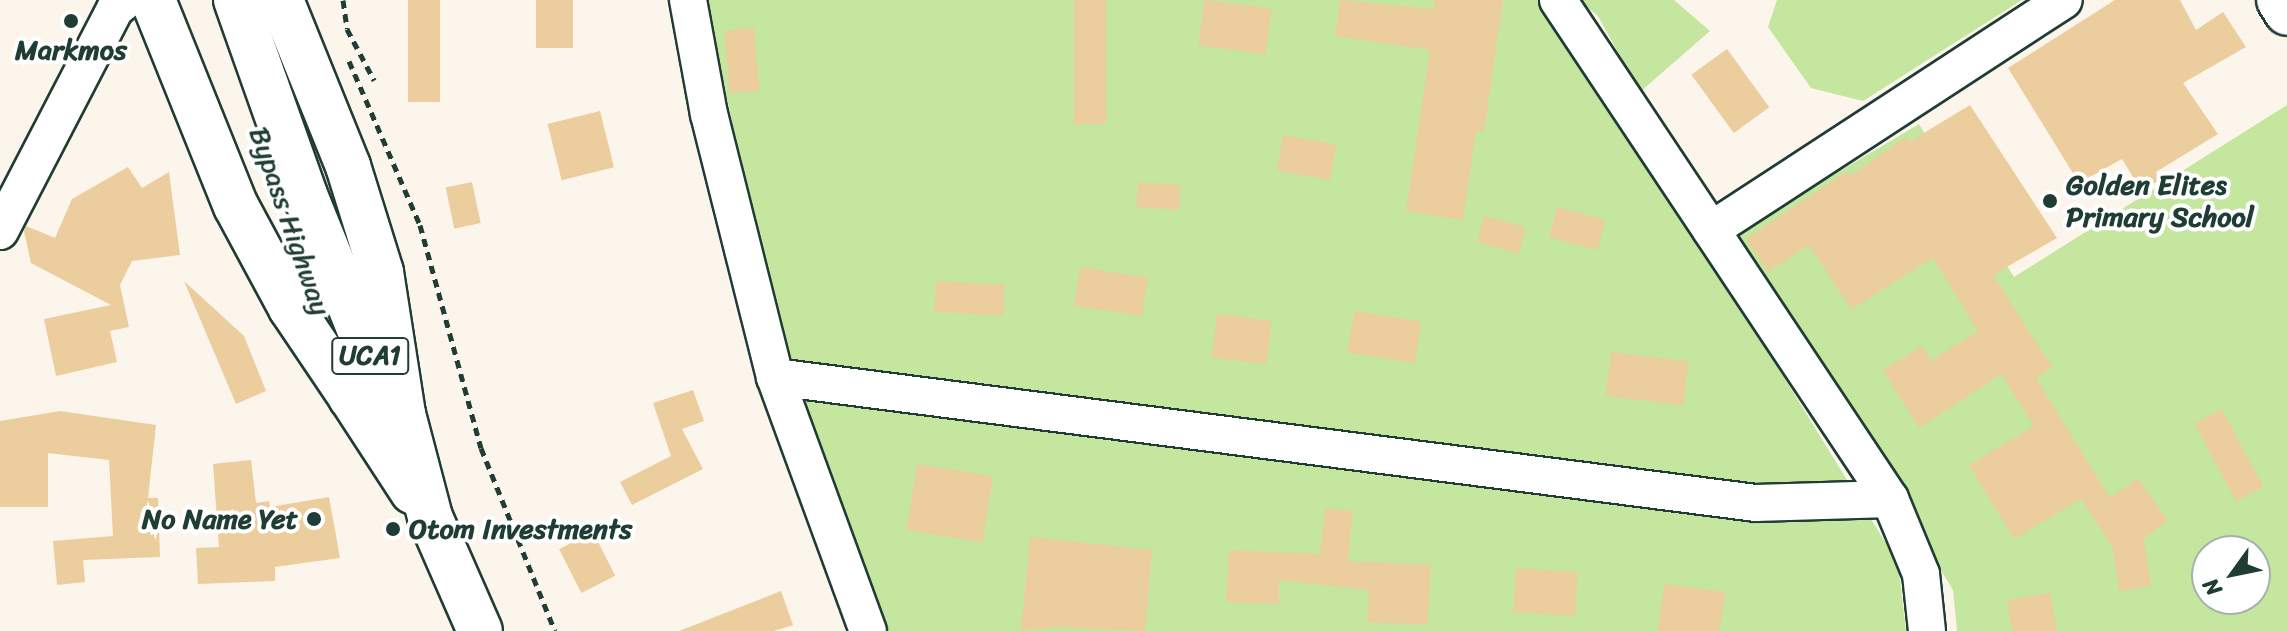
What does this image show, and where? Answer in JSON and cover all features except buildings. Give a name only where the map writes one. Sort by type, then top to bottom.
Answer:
[{"type":"main road","points":[[153,0],[243,220],[291,308],[351,397]]},
{"type":"main road","name":"Bypass Highway","points":[[216,0],[295,201],[379,378],[403,414],[430,517],[480,631]]},
{"type":"main road","name":"Bypass Highway","points":[[236,0],[351,397],[430,517]]},
{"type":"main road","points":[[281,0],[348,166],[381,272],[403,414]]},
{"type":"main road","points":[[2279,0],[2287,13]]},
{"type":"street","points":[[0,231],[115,9],[126,0]]},
{"type":"street","points":[[688,0],[709,114],[775,377],[868,631]]},
{"type":"street","points":[[1558,0],[1890,499],[1921,574],[1927,631]]},
{"type":"street","points":[[1711,230],[2064,0]]},
{"type":"street","points":[[775,377],[1756,503],[1890,499]]},
{"type":"path","points":[[343,0],[347,29],[374,80]]},
{"type":"path","points":[[344,48],[420,225],[481,448],[555,631]]},
{"type":"green space","points":[[706,0],[1552,0],[1898,563],[1906,631],[881,631],[783,360]]},
{"type":"green space","points":[[1578,0],[1674,0],[1710,31],[1640,92],[1598,16]]},
{"type":"green space","points":[[1777,0],[2022,0],[1863,101],[1811,88],[1768,27]]},
{"type":"green space","points":[[2287,105],[2287,631],[1957,631],[1953,590],[1734,234],[1919,124],[2014,277]]},
{"type":"place","name":"Markmos","points":[[71,21]]},
{"type":"place","name":"Golden Elites Primary School","points":[[2050,201]]},
{"type":"place","name":"No Name Yet","points":[[314,519]]},
{"type":"place","name":"Otom Investments","points":[[393,529]]}]
